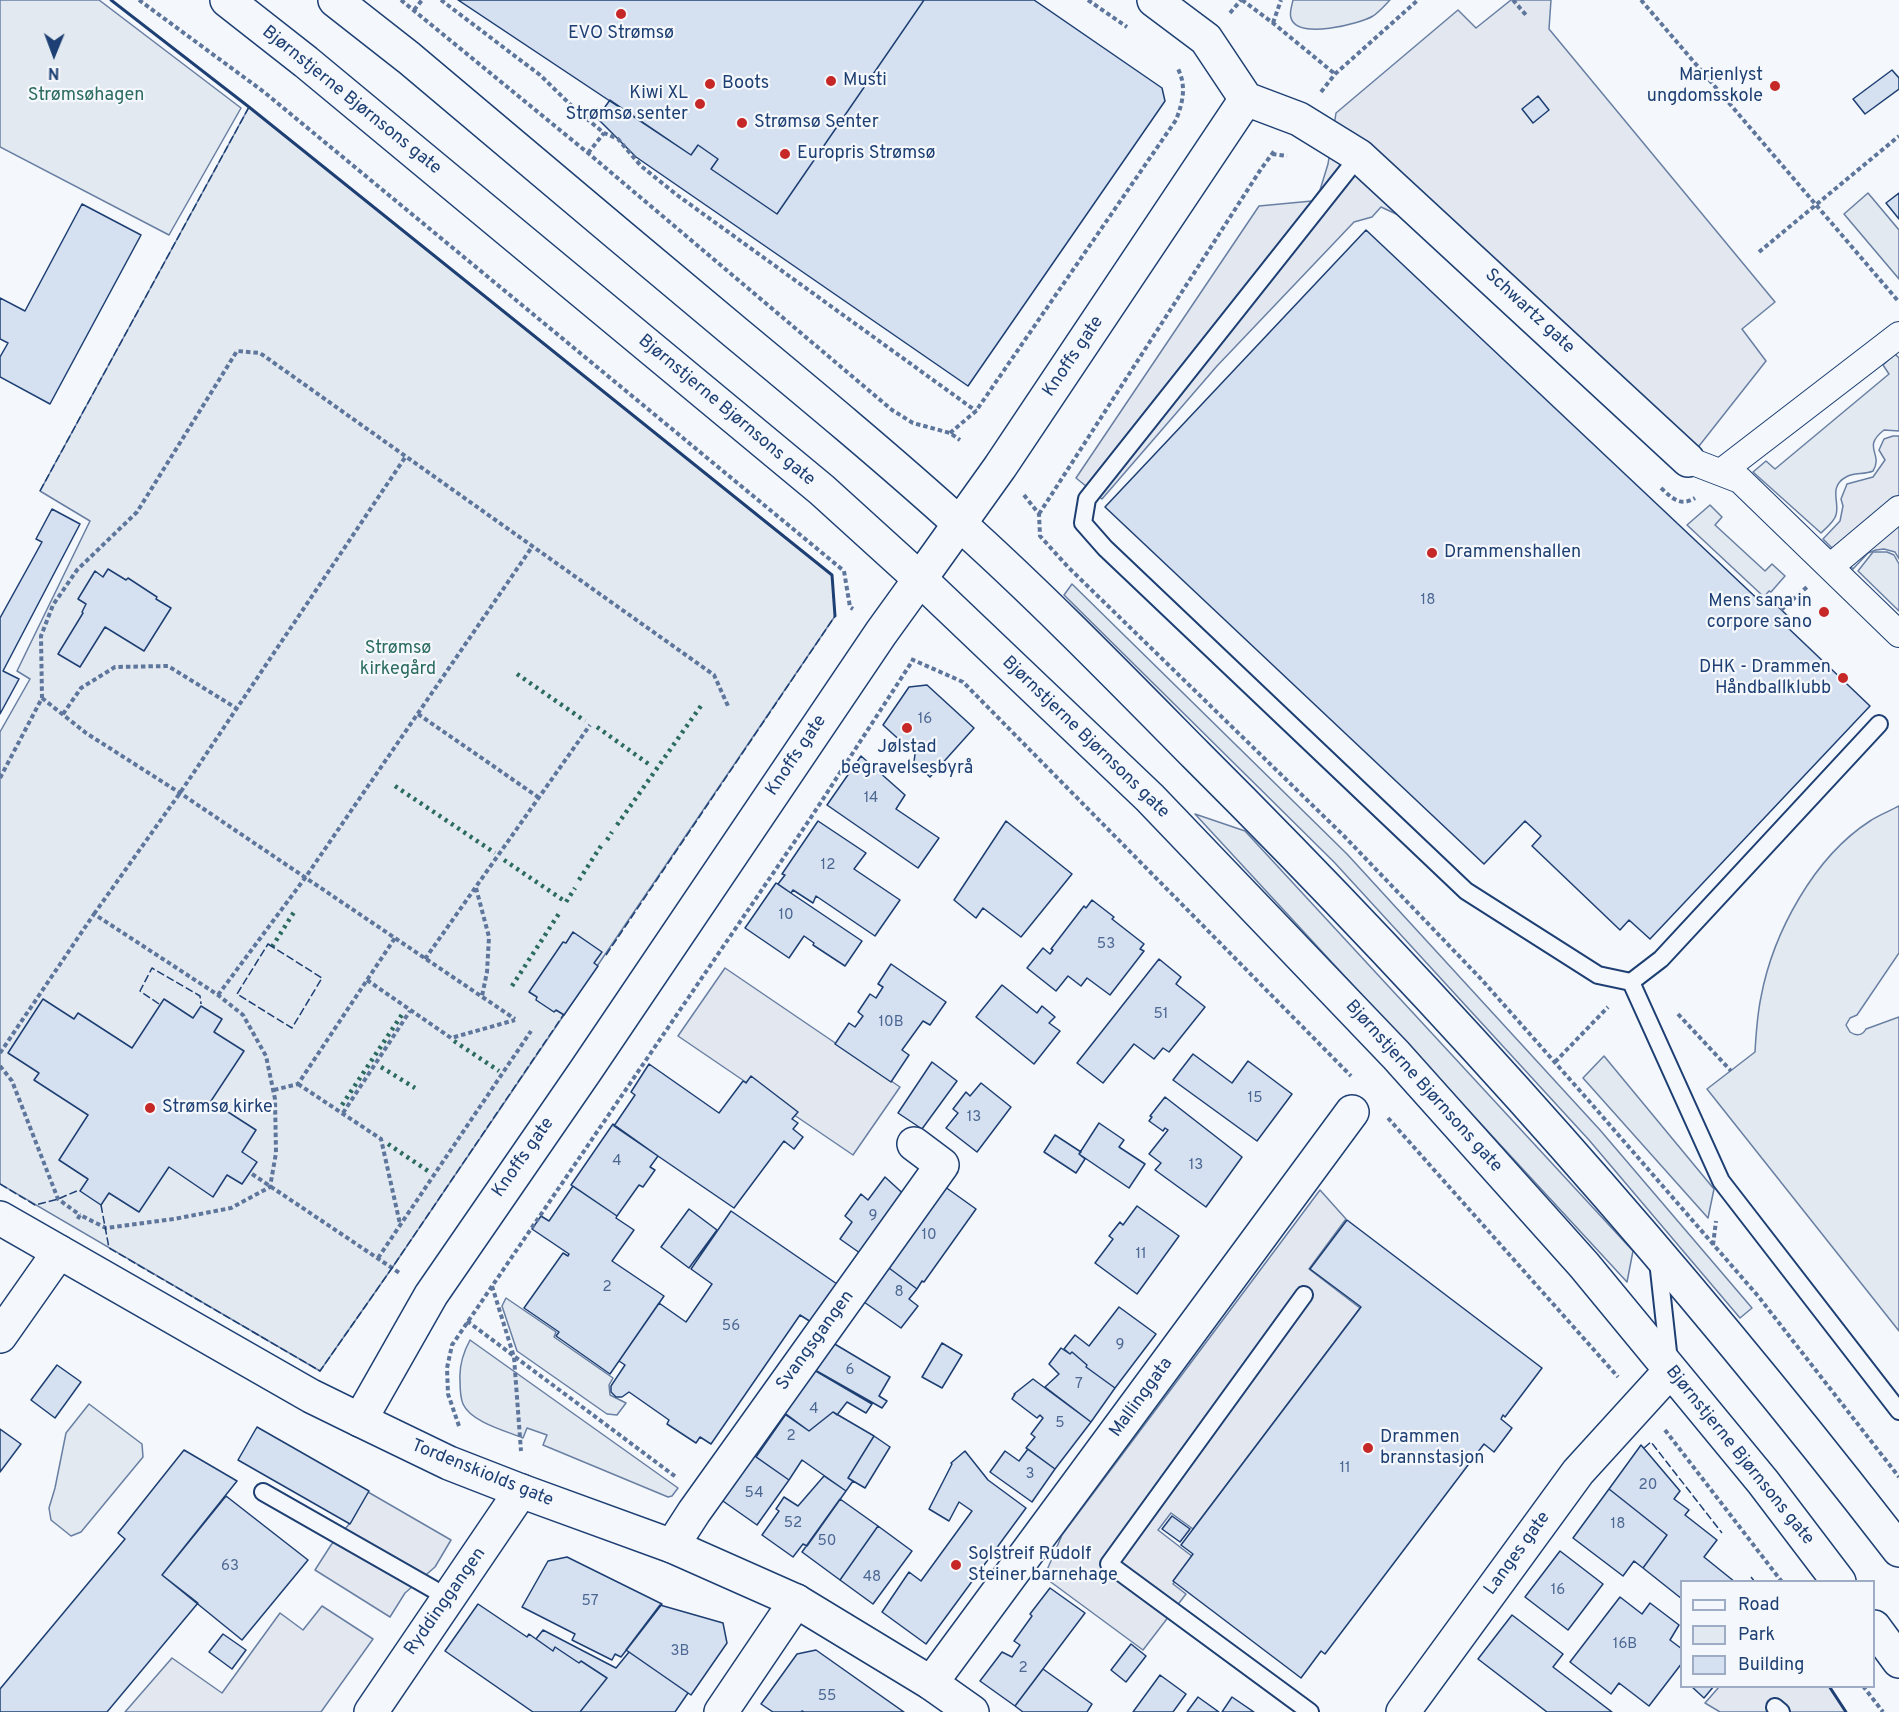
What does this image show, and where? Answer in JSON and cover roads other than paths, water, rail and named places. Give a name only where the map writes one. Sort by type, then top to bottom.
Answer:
[{"type":"main road","name":"Bjørnstjerne Bjørnsons gate","points":[[227,0],[306,62],[804,475],[920,579],[1150,798],[1396,1054],[1584,1265],[1763,1482],[1838,1580]]},
{"type":"main road","points":[[335,0],[437,81],[865,441],[1040,598],[1271,830],[1435,1002],[1657,1250],[1824,1454],[1899,1550]]},
{"type":"main road","points":[[1154,0],[1206,39],[1246,99]]},
{"type":"main road","name":"Knoffs gate","points":[[360,1420],[437,1285],[586,1070],[881,633],[960,524],[1246,99]]},
{"type":"main road","name":"Schwartz gate","points":[[1246,99],[1299,119],[1359,156],[1688,460]]},
{"type":"main road","name":"Mallinggata","points":[[931,1683],[1352,1112]]},
{"type":"main road","name":"Svangsgangen","points":[[672,1546],[942,1165],[914,1144]]},
{"type":"main road","name":"Tordenskiolds gate","points":[[0,1218],[66,1240],[311,1396],[449,1463],[672,1546],[796,1601],[931,1683],[972,1712]]},
{"type":"main road","points":[[0,1336],[66,1240]]},
{"type":"main road","name":"Langes gate","points":[[1403,1712],[1578,1472],[1670,1371]]},
{"type":"main road","name":"Ryddinggangen","points":[[370,1712],[521,1491]]},
{"type":"main road","points":[[721,1712],[796,1601]]},
{"type":"main road","points":[[1875,1628],[1899,1661]]},
{"type":"street","points":[[1721,472],[1899,335]]},
{"type":"street","name":"Schwartz gate","points":[[1688,460],[1740,480],[1899,634]]},
{"type":"street","points":[[1830,567],[1899,509]]},
{"type":"lane","points":[[1359,156],[1087,499],[1083,523],[1105,548],[1466,891],[1598,975],[1636,978],[1660,959],[1879,724]]},
{"type":"lane","points":[[1636,978],[1721,1181],[1899,1411]]},
{"type":"lane","points":[[1657,1250],[1670,1371]]},
{"type":"lane","points":[[1304,1295],[1109,1564],[1310,1712]]},
{"type":"lane","points":[[263,1492],[433,1589],[447,1600]]},
{"type":"place","name":"EVO Strømsø","points":[[621,14]]},
{"type":"place","name":"Musti","points":[[831,81]]},
{"type":"place","name":"Boots","points":[[710,84]]},
{"type":"place","name":"Marienlyst ungdomsskole","points":[[1775,86]]},
{"type":"place","name":"Kiwi XL Strømsø senter","points":[[700,104]]},
{"type":"place","name":"Strømsø Senter","points":[[742,123]]},
{"type":"place","name":"Europris Strømsø","points":[[785,154]]},
{"type":"place","name":"Drammenshallen","points":[[1432,553]]},
{"type":"place","name":"Mens sana in corpore sano","points":[[1824,612]]},
{"type":"place","name":"DHK - Drammen Håndballklubb","points":[[1843,678]]},
{"type":"place","name":"Jølstad begravelsesbyrå","points":[[907,728]]},
{"type":"place","name":"Strømsø kirke","points":[[150,1108]]},
{"type":"place","name":"Drammen brannstasjon","points":[[1368,1448]]},
{"type":"place","name":"Solstreif Rudolf Steiner barnehage","points":[[956,1565]]},
{"type":"park label","name":"Strømsøhagen","points":[[86,96]]},
{"type":"park label","name":"Strømsø kirkegård","points":[[398,659]]}]
